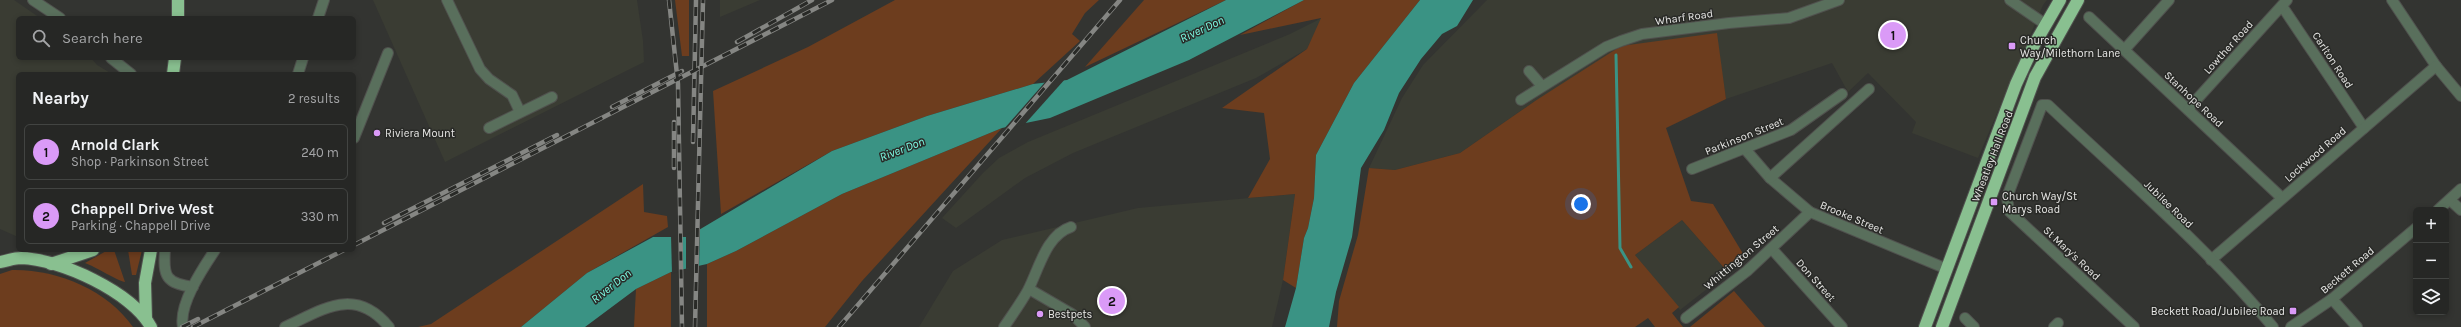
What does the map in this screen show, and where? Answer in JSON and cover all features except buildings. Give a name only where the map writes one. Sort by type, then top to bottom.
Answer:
[{"type":"highway","points":[[178,0],[178,16]]},
{"type":"highway","name":"Wheatley Hall Road","points":[[1925,327],[2016,84],[2045,24],[2060,0]]},
{"type":"highway","name":"Wheatley Hall Road","points":[[1942,327],[2035,77],[2078,0]]},
{"type":"highway","points":[[173,72],[175,60]]},
{"type":"highway","points":[[0,252],[80,272],[124,300],[148,323]]},
{"type":"highway","points":[[51,264],[87,252]]},
{"type":"highway","points":[[148,323],[145,283],[150,252]]},
{"type":"highway","points":[[0,262],[20,258]]},
{"type":"street","points":[[33,0],[57,16]]},
{"type":"street","points":[[319,16],[324,0]]},
{"type":"street","points":[[447,0],[480,69],[489,79],[512,94],[520,112]]},
{"type":"street","name":"Wharf Road","points":[[1521,100],[1606,47],[1642,34],[1728,23],[1789,18],[1839,0]]},
{"type":"street","points":[[2010,0],[2045,24]]},
{"type":"street","points":[[2125,49],[2169,0]]},
{"type":"street","points":[[2392,0],[2436,66],[2461,96]]},
{"type":"street","name":"Lowther Road","points":[[2188,109],[2284,3]]},
{"type":"street","name":"Carlton Road","points":[[2284,3],[2364,128]]},
{"type":"street","name":"Stanhope Road","points":[[2089,18],[2125,49],[2282,198]]},
{"type":"street","points":[[356,132],[388,53]]},
{"type":"street","points":[[114,60],[128,72]]},
{"type":"street","points":[[299,72],[302,60]]},
{"type":"street","name":"Lockwood Road","points":[[2211,260],[2436,66]]},
{"type":"street","points":[[1530,71],[1542,86]]},
{"type":"street","points":[[1770,178],[1869,89]]},
{"type":"street","name":"Parkinson Street","points":[[1692,169],[1790,130],[1842,94]]},
{"type":"street","points":[[489,128],[552,97]]},
{"type":"street","name":"Jubilee Road","points":[[2045,104],[2211,260],[2245,294],[2273,327]]},
{"type":"street","name":"St Mary's Road","points":[[2045,104],[2042,105],[2007,197],[2009,211],[2134,327]]},
{"type":"street","name":"Brooke Street","points":[[1745,149],[1770,178],[1810,212],[1947,269]]},
{"type":"street","points":[[2442,207],[2461,189]]},
{"type":"street","points":[[2450,200],[2461,210]]},
{"type":"street","name":"Whittington Street","points":[[1686,318],[1772,248],[1810,212]]},
{"type":"street","points":[[1004,327],[1029,289],[1038,266],[1057,236],[1063,230],[1071,227]]},
{"type":"street","name":"Beckett Road","points":[[2291,327],[2332,299],[2413,231]]},
{"type":"street","name":"Don Street","points":[[1772,248],[1842,327]]},
{"type":"street","points":[[165,252],[165,271],[170,279],[178,285],[193,287]]},
{"type":"street","points":[[183,327],[184,311],[193,287],[214,252]]},
{"type":"street","points":[[1029,289],[1072,314],[1085,327]]},
{"type":"street","points":[[2332,299],[2357,327]]},
{"type":"street","points":[[285,327],[330,306],[339,304],[352,304],[369,308],[389,327]]},
{"type":"street","points":[[1965,318],[1974,327]]},
{"type":"shaded area","points":[[0,0],[14,0],[37,16],[16,16],[16,60],[93,60],[97,65],[109,72],[16,72],[16,236],[0,229]]},
{"type":"shaded area","points":[[373,0],[637,0],[643,41],[644,62],[445,162]]},
{"type":"shaded area","points":[[675,0],[689,0],[689,56],[682,56]]},
{"type":"shaded area","points":[[720,0],[760,0],[720,17]]},
{"type":"shaded area","points":[[895,0],[1099,0],[1085,13],[1072,34],[1080,41],[1033,84],[927,116],[832,151],[721,214],[713,91],[808,47]]},
{"type":"shaded area","points":[[1144,0],[1226,0],[1085,67]]},
{"type":"shaded area","points":[[1304,0],[1420,0],[1354,83],[1316,155],[1314,198],[1308,228],[1304,238],[1296,288],[1283,280],[1295,194],[1248,198],[1270,159],[1264,113],[1222,108],[1307,49],[1321,18],[1240,35]]},
{"type":"shaded area","points":[[1487,0],[2047,0],[2043,5],[1978,158],[1912,133],[1916,122],[1868,73],[1848,92],[1832,63],[1726,99],[1716,33],[1535,101],[1460,153],[1395,170],[1369,168],[1402,98],[1423,65]]},
{"type":"shaded area","points":[[1322,18],[1307,49],[1256,78],[1073,153],[1025,178],[956,228],[942,218],[983,173],[999,158],[1028,142],[1290,34]]},
{"type":"shaded area","points":[[1717,33],[1726,99],[1666,128],[1691,201],[1713,204],[1745,257],[1726,270],[1682,220],[1635,255],[1679,307],[1672,313],[1683,327],[1655,327],[1648,318],[1635,327],[1337,327],[1339,301],[1358,235],[1369,168],[1395,170],[1460,153],[1535,101],[1621,46]]},
{"type":"shaded area","points":[[1002,128],[862,281],[825,327],[707,327],[707,264],[736,251],[842,194]]},
{"type":"shaded area","points":[[643,184],[644,212],[667,216],[668,227],[587,273],[521,327],[418,327],[431,324]]},
{"type":"shaded area","points":[[1295,194],[1283,280],[1272,327],[919,327],[953,271],[1002,240],[1138,208]]},
{"type":"shaded area","points":[[1682,220],[1726,270],[1723,273],[1718,270],[1710,277],[1712,285],[1680,310],[1635,255]]},
{"type":"shaded area","points":[[104,252],[115,252],[125,282],[118,279],[85,263]]},
{"type":"shaded area","points":[[128,252],[142,252],[136,275],[132,275]]},
{"type":"shaded area","points":[[12,270],[46,273],[80,284],[109,302],[133,327],[0,327],[0,274]]},
{"type":"shaded area","points":[[671,272],[671,327],[634,327],[636,289]]},
{"type":"shaded area","points":[[1734,291],[1765,327],[1690,327]]},
{"type":"water","name":"River Don","points":[[1226,0],[1304,0],[1189,60],[1050,118],[1002,128],[842,194],[736,251],[707,264],[671,272],[636,289],[585,327],[521,327],[587,273],[653,237],[687,237],[832,151],[927,116],[1033,84],[1067,80]]},
{"type":"water","points":[[1420,0],[1473,0],[1457,26],[1442,34],[1421,59],[1399,93],[1384,130],[1361,168],[1352,237],[1336,292],[1329,327],[1285,327],[1296,288],[1304,238],[1308,228],[1314,198],[1316,155],[1354,83]]},
{"type":"pier","points":[[1066,78],[1024,125],[1003,130],[1046,81]]},
{"type":"pier","points":[[700,227],[699,267],[686,269],[686,235]]},
{"type":"pier","points":[[671,235],[682,235],[683,270],[672,274]]},
{"type":"waterway","points":[[1616,55],[1620,248],[1631,267]]},
{"type":"railway","points":[[669,0],[678,84],[682,327]]},
{"type":"railway","points":[[693,142],[696,0]]},
{"type":"railway","points":[[695,327],[703,0]]},
{"type":"railway","points":[[737,42],[812,0]]},
{"type":"railway","points":[[356,244],[832,0]]},
{"type":"railway","points":[[839,327],[1120,0]]},
{"type":"railway","points":[[612,107],[682,71]]},
{"type":"railway","points":[[674,122],[674,168]]},
{"type":"railway","points":[[384,223],[557,135]]},
{"type":"railway","points":[[193,327],[340,252]]},
{"type":"railway","points":[[182,327],[198,319]]},
{"type":"place","name":"Arnold Clark","points":[[1893,35]]},
{"type":"place","name":"Church Way/Milethorn Lane","points":[[2012,46]]},
{"type":"place","name":"Riviera Mount","points":[[377,133]]},
{"type":"place","name":"Church Way/St Marys Road","points":[[1994,202]]},
{"type":"place","name":"Chappell Drive West","points":[[1112,301]]},
{"type":"place","name":"Beckett Road/Jubilee Road","points":[[2293,311]]},
{"type":"place","name":"Bestpets","points":[[1040,314]]}]
